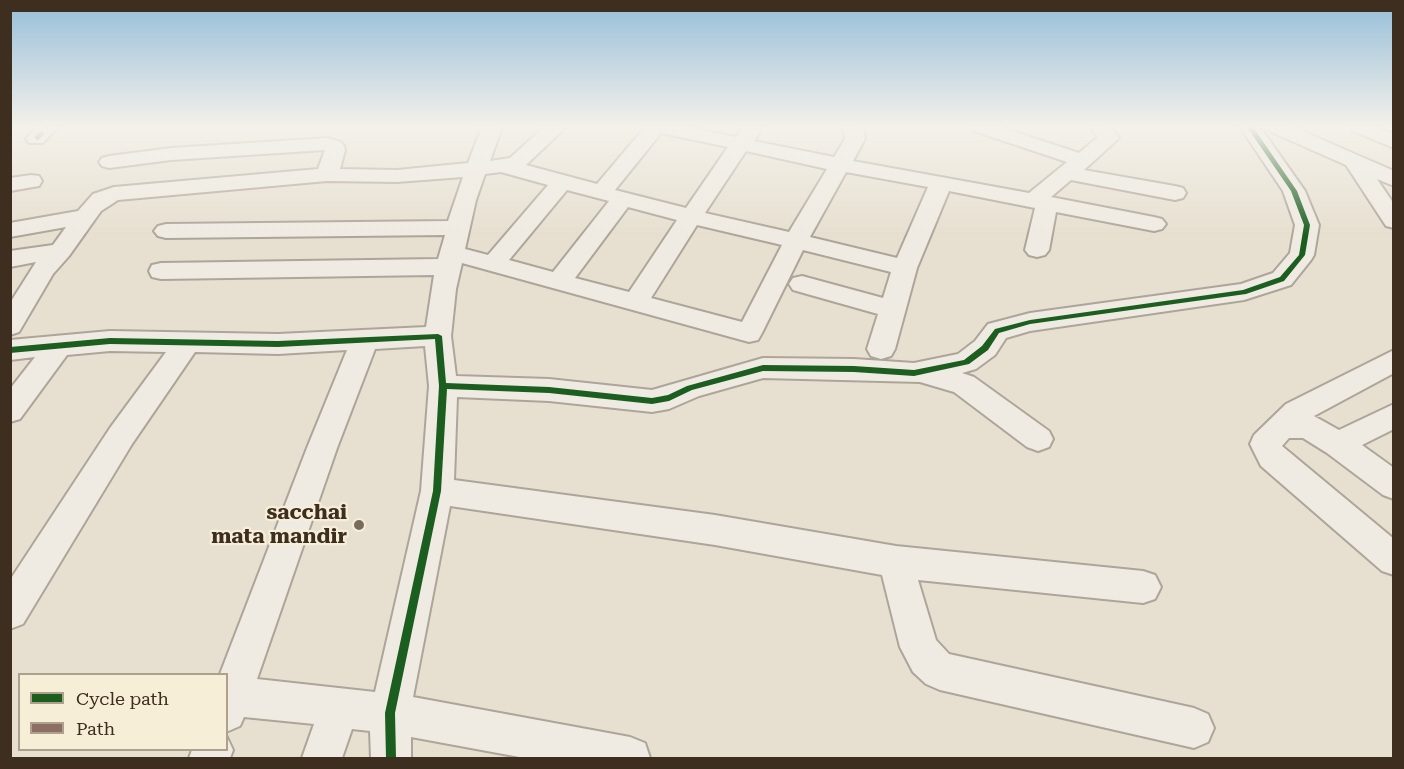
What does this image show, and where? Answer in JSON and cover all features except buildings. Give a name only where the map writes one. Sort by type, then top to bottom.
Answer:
[{"type":"street","points":[[327,175],[331,163]]},
{"type":"street","points":[[391,759],[390,713],[437,491],[443,386],[438,336],[443,289],[465,200],[480,163]]},
{"type":"street","points":[[10,327],[21,290],[61,251],[101,199],[114,194],[327,175],[397,176],[478,169],[516,163]]},
{"type":"street","points":[[559,282],[632,163]]},
{"type":"street","points":[[636,303],[728,163]]},
{"type":"street","points":[[833,163],[1154,224]]},
{"type":"street","points":[[1066,163],[1175,193]]},
{"type":"street","points":[[1037,250],[1040,202],[1080,163]]},
{"type":"street","points":[[443,386],[549,390],[652,401],[669,398],[690,388],[763,368],[921,372],[966,362],[985,348],[998,331],[1030,322],[1152,303],[1244,292],[1282,279],[1302,255],[1307,225],[1294,191],[1275,163]]},
{"type":"street","points":[[1355,163],[1394,221]]},
{"type":"street","points":[[1359,163],[1394,180]]},
{"type":"street","points":[[501,165],[691,217],[905,268]]},
{"type":"street","points":[[161,271],[451,260],[493,264],[636,303],[744,343],[796,241],[840,165]]},
{"type":"street","points":[[493,264],[563,181]]},
{"type":"street","points":[[881,349],[905,268],[940,183]]},
{"type":"street","points":[[10,230],[87,216]]},
{"type":"street","points":[[166,231],[458,228]]},
{"type":"street","points":[[10,259],[61,251]]},
{"type":"street","points":[[802,284],[893,309]]},
{"type":"street","points":[[10,350],[110,341],[278,344],[438,336]]},
{"type":"street","points":[[365,340],[322,448],[229,704],[340,707],[390,713],[630,759]]},
{"type":"street","points":[[10,612],[121,436],[188,342]]},
{"type":"street","points":[[10,411],[59,345]]},
{"type":"street","points":[[1394,360],[1296,412],[1265,444],[1272,458],[1394,560]]},
{"type":"street","points":[[921,372],[964,384],[1038,439]]},
{"type":"street","points":[[1338,444],[1394,415]]},
{"type":"street","points":[[1281,426],[1308,426],[1338,444],[1394,486]]},
{"type":"street","points":[[437,491],[715,530],[896,562],[1143,588]]},
{"type":"street","points":[[896,562],[919,647],[926,659],[940,671],[1194,728]]},
{"type":"street","points":[[322,759],[340,707]]},
{"type":"cycle path","points":[[443,386],[549,390],[652,401],[669,398],[690,388],[763,368],[854,369],[914,373],[966,362],[985,348],[997,331],[1030,322],[1244,292],[1282,279],[1302,255],[1307,225],[1294,191],[1275,163]]},
{"type":"cycle path","points":[[10,350],[110,341],[278,344],[438,336],[443,386],[437,491],[390,713],[391,758]]},
{"type":"place","name":"sacchai mata mandir","points":[[359,525]]}]
